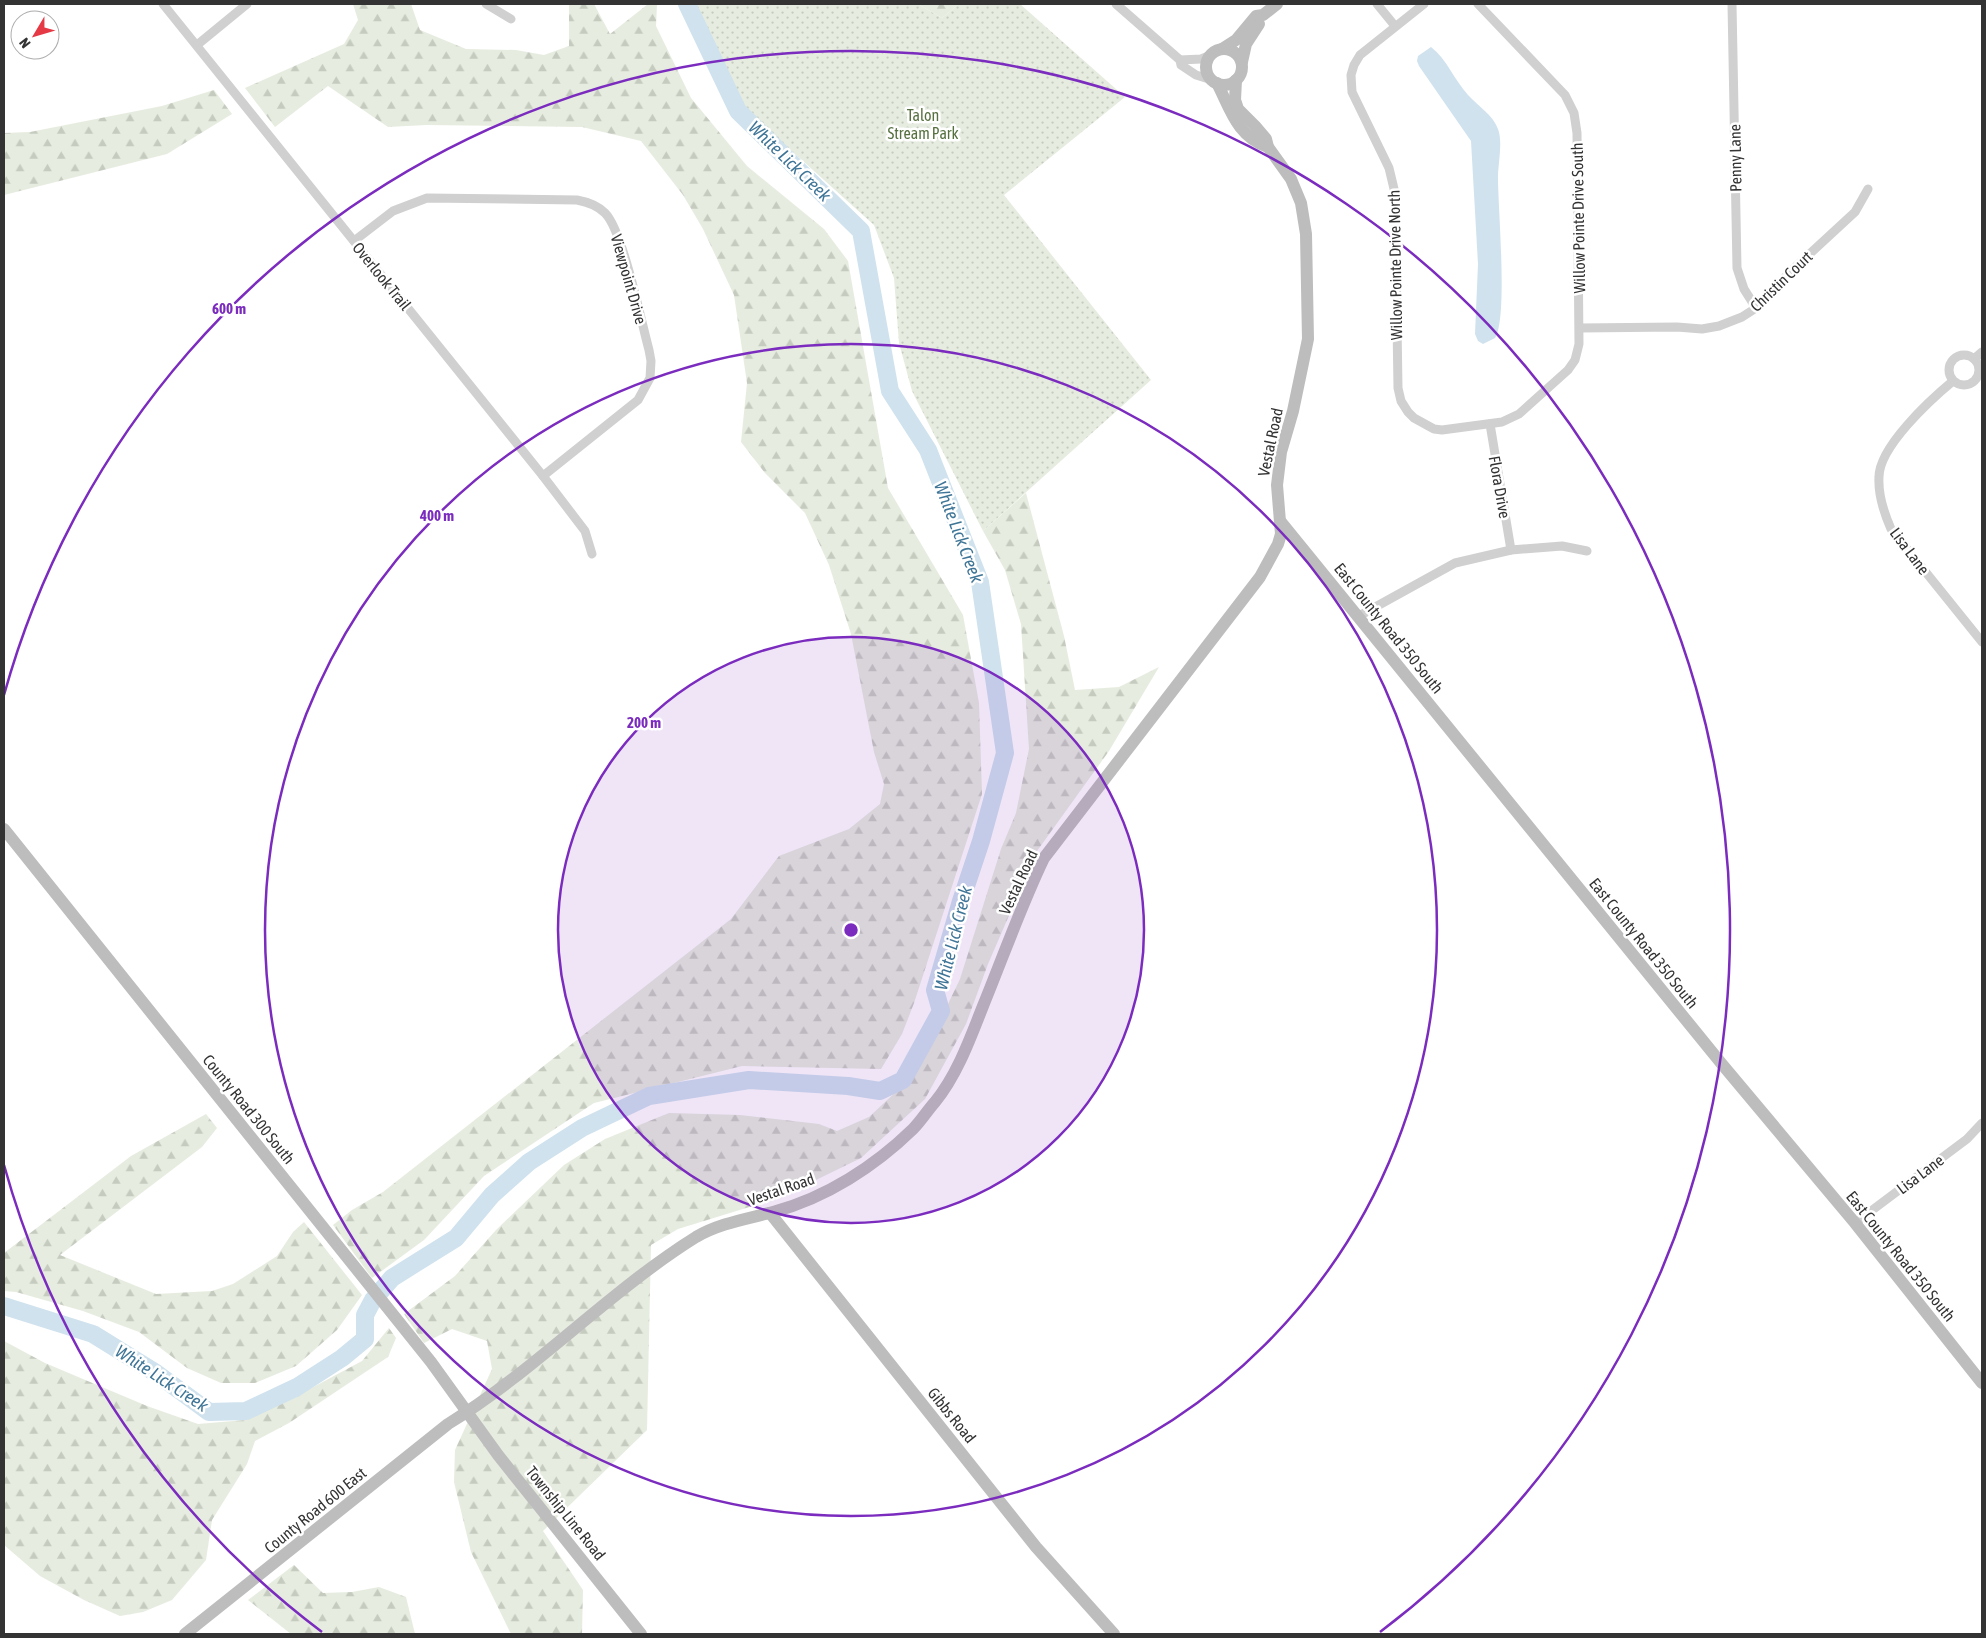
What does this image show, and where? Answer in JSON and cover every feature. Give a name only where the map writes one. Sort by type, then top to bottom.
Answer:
[{"type":"street","name":"Overlook Trail","points":[[163,4],[543,476],[585,531],[592,554]]},
{"type":"street","points":[[197,45],[247,4]]},
{"type":"street","points":[[486,4],[511,19]]},
{"type":"street","points":[[1116,4],[1180,60],[1181,65],[1187,70],[1202,78],[1228,85],[1236,80],[1242,72],[1246,44],[1255,28],[1261,22],[1263,15]]},
{"type":"street","points":[[1180,60],[1201,59],[1217,52],[1236,40],[1256,16],[1263,15],[1277,4]]},
{"type":"street","points":[[1377,4],[1395,26],[1424,4]]},
{"type":"street","name":"Willow Pointe Drive South","points":[[1478,4],[1562,92],[1574,113],[1577,133],[1580,328],[1578,348],[1568,370],[1520,414],[1511,419],[1490,424]]},
{"type":"street","name":"Penny Lane","points":[[1732,4],[1737,268],[1744,288],[1756,308]]},
{"type":"street","name":"Willow Pointe Drive North","points":[[1395,26],[1360,55],[1354,64],[1350,82],[1354,99],[1389,168],[1395,192],[1398,388],[1401,401],[1408,412],[1425,425],[1442,430],[1490,424]]},
{"type":"street","points":[[1214,82],[1206,69],[1207,62],[1217,52],[1236,52],[1242,62]]},
{"type":"street","name":"Vestal Road","points":[[466,1413],[539,1359],[655,1266],[698,1236],[725,1224],[770,1213],[819,1194],[858,1173],[894,1146],[915,1126],[935,1102],[967,1046],[1025,898],[1044,858],[1260,577],[1282,534],[1277,485],[1281,452],[1293,411],[1308,339],[1308,274],[1306,234],[1301,203],[1291,179],[1268,147],[1266,139],[1238,109],[1235,100],[1236,80]]},
{"type":"street","name":"Vestal Road","points":[[1214,82],[1235,121],[1260,145],[1268,147]]},
{"type":"street","name":"Christin Court","points":[[1580,328],[1677,327],[1702,329],[1727,324],[1742,317],[1756,308],[1790,272],[1855,212],[1868,189]]},
{"type":"street","name":"Viewpoint Drive","points":[[354,241],[393,212],[427,198],[577,200],[589,202],[605,213],[615,228],[625,258],[649,350],[651,361],[650,378],[638,400],[543,476]]},
{"type":"street","points":[[1974,359],[1982,352]]},
{"type":"street","points":[[1963,355],[1974,359],[1979,369],[1975,381],[1965,386],[1952,381],[1948,368],[1954,359],[1963,355]]},
{"type":"street","name":"Lisa Lane","points":[[1952,381],[1898,436],[1885,454],[1879,476],[1884,513],[1891,529],[1982,642]]},
{"type":"street","name":"Flora Drive","points":[[1490,424],[1511,550]]},
{"type":"street","name":"East County Road 350 South","points":[[1281,522],[1721,1063],[1855,1224],[1982,1383]]},
{"type":"street","points":[[1359,616],[1456,563],[1511,550],[1562,546],[1587,551]]},
{"type":"street","name":"County Road 300 South","points":[[4,829],[431,1362],[466,1413]]},
{"type":"street","name":"Lisa Lane","points":[[1855,1224],[1966,1139],[1982,1122]]},
{"type":"street","name":"Gibbs Road","points":[[770,1213],[1036,1547],[1114,1634]]},
{"type":"street","name":"County Road 600 East","points":[[185,1634],[448,1424],[466,1413]]},
{"type":"street","name":"Township Line Road","points":[[466,1413],[641,1634]]},
{"type":"green space","points":[[353,4],[411,4],[420,30],[466,49],[516,50],[544,55],[569,46],[569,4],[594,4],[610,34],[648,4],[657,4],[656,26],[691,98],[747,166],[824,229],[848,261],[888,488],[963,615],[979,703],[982,794],[914,1003],[902,1034],[881,1069],[742,1066],[594,1103],[484,1176],[424,1240],[372,1278],[333,1225],[352,1210],[383,1192],[731,919],[779,856],[849,829],[880,804],[884,784],[874,752],[851,634],[829,565],[805,513],[765,473],[741,442],[747,383],[734,295],[703,229],[683,195],[641,141],[582,127],[426,125],[388,127],[328,86],[275,127],[245,88],[344,44],[358,20]]},
{"type":"green space","name":"Talon Stream Park","points":[[696,4],[918,4],[942,18],[959,4],[1020,4],[1125,97],[1004,195],[1151,380],[983,531],[912,391],[899,343],[894,278],[874,225],[744,108],[717,54],[695,6]]},
{"type":"green space","points":[[918,4],[959,4],[942,18]]},
{"type":"green space","points":[[214,90],[232,114],[167,154],[4,195],[4,133],[30,132],[162,106]]},
{"type":"green space","points":[[1026,493],[1064,636],[1075,690],[1119,687],[1159,667],[1109,751],[1037,851],[988,964],[966,1024],[925,1099],[861,1158],[779,1198],[678,1229],[651,1245],[647,1430],[543,1531],[583,1590],[582,1634],[511,1634],[471,1552],[454,1482],[455,1450],[492,1369],[487,1341],[452,1329],[424,1343],[404,1314],[455,1276],[496,1230],[564,1165],[605,1139],[669,1113],[740,1115],[819,1124],[837,1131],[869,1117],[914,1075],[960,979],[1001,849],[1016,813],[1029,749],[1021,624],[1005,570],[983,531]]},
{"type":"green space","points":[[206,1114],[217,1128],[202,1147],[60,1255],[156,1294],[212,1291],[233,1284],[277,1256],[293,1232],[304,1222],[362,1295],[337,1330],[296,1366],[255,1383],[221,1383],[187,1368],[139,1332],[83,1311],[16,1292],[4,1291],[4,1253],[131,1156]]},
{"type":"green space","points":[[389,1328],[396,1338],[388,1357],[289,1423],[255,1441],[247,1464],[212,1520],[206,1560],[172,1600],[143,1612],[120,1616],[84,1600],[40,1576],[4,1545],[4,1341],[45,1363],[147,1406],[198,1424],[245,1420],[304,1392],[362,1361]]},
{"type":"green space","points":[[294,1565],[323,1593],[352,1592],[379,1587],[406,1597],[415,1634],[291,1634],[248,1600]]},
{"type":"water","points":[[1431,47],[1442,57],[1468,95],[1493,119],[1499,134],[1498,178],[1502,287],[1501,309],[1499,327],[1495,338],[1483,344],[1478,341],[1475,334],[1478,264],[1471,141],[1419,66],[1418,56]]},
{"type":"waterway","name":"White Lick Creek","points":[[4,1306],[93,1334],[156,1373],[209,1412],[246,1411],[297,1387],[342,1358],[365,1339],[365,1315],[373,1300],[392,1278],[456,1238],[492,1195],[529,1162],[582,1128],[649,1096],[749,1080],[848,1086],[880,1091],[903,1080],[941,1011],[935,990],[981,841],[1005,753],[980,582],[928,450],[890,391],[861,231],[738,111],[687,4]]}]
